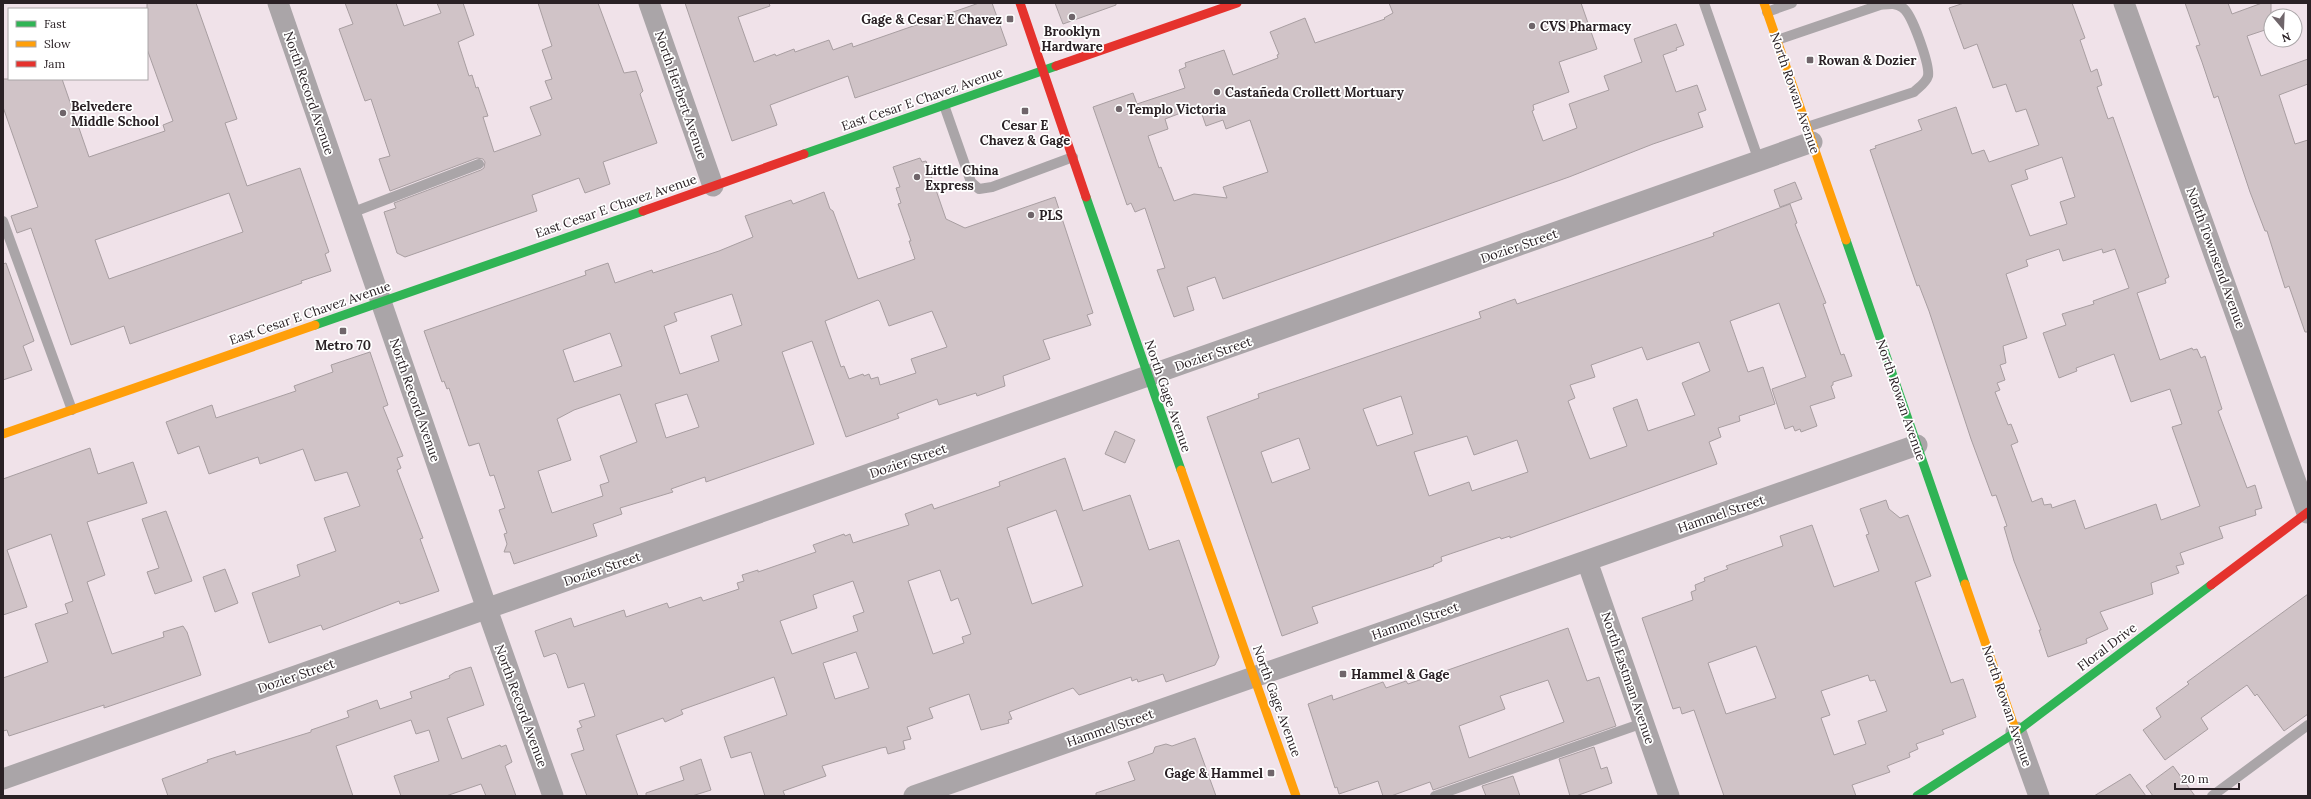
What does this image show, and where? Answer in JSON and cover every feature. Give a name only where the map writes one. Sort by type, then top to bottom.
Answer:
[{"type":"street","name":"North Record Avenue","points":[[278,3],[487,609],[554,796]]},
{"type":"street","name":"North Herbert Avenue","points":[[649,3],[713,186]]},
{"type":"street","name":"North Gage Avenue","points":[[1020,3],[1148,377],[1296,796]]},
{"type":"street","name":"East Cesar E Chavez Avenue","points":[[3,434],[1237,3]]},
{"type":"street","name":"North Townsend Avenue","points":[[2124,3],[2308,513]]},
{"type":"street","name":"North Rowan Avenue","points":[[1766,7],[1809,135],[2039,796]]},
{"type":"street","name":"Dozier Street","points":[[3,779],[1759,161],[1809,135]]},
{"type":"street","name":"Hammel Street","points":[[920,795],[1917,445]]},
{"type":"street","name":"Floral Drive","points":[[1917,796],[2016,732],[2308,513]]},
{"type":"street","name":"North Eastman Avenue","points":[[1587,561],[1668,796]]},
{"type":"lane","points":[[1704,3],[1759,161]]},
{"type":"lane","points":[[1766,7],[1792,3]]},
{"type":"lane","points":[[1777,40],[1880,5],[1895,3],[1904,8],[1910,18],[1928,65],[1928,76],[1925,82],[1914,92],[1809,135]]},
{"type":"lane","points":[[944,105],[971,182],[980,189],[1073,157]]},
{"type":"lane","points":[[351,213],[479,164]]},
{"type":"lane","points":[[3,221],[72,410]]},
{"type":"lane","points":[[1435,796],[1643,723]]},
{"type":"lane","points":[[2212,796],[2308,725]]},
{"type":"building","points":[[147,3],[196,3],[237,119],[225,123],[247,186],[300,168],[329,252],[325,254],[331,271],[301,281],[302,283],[130,344],[124,326],[71,345],[31,228],[17,233],[11,216],[38,207],[3,107],[3,79],[62,80],[89,157],[165,131],[163,125],[173,121],[148,52]],"holes":[[[229,193],[243,232],[109,279],[95,240]]]},
{"type":"building","points":[[345,3],[396,3],[404,26],[441,13],[437,3],[463,3],[474,35],[458,42],[469,76],[472,75],[476,88],[478,87],[488,116],[483,117],[494,152],[541,135],[530,107],[552,99],[545,81],[552,79],[542,50],[552,46],[538,3],[598,3],[624,73],[636,71],[643,91],[640,94],[657,143],[603,162],[610,184],[585,193],[579,178],[532,195],[537,211],[405,257],[397,253],[384,212],[396,208],[394,203],[481,170],[484,168],[485,162],[483,159],[477,158],[390,191],[379,159],[390,156],[371,99],[365,101],[339,29],[353,24]]},
{"type":"building","points":[[685,3],[769,3],[770,6],[738,17],[754,62],[794,49],[795,52],[829,40],[833,50],[852,43],[853,47],[979,3],[992,3],[1007,45],[855,98],[848,76],[770,105],[777,125],[732,141]]},
{"type":"building","name":"Brooklyn Hardware","points":[[1055,3],[1116,3],[1116,5],[1063,24]]},
{"type":"building","points":[[1389,3],[1581,3],[1597,49],[1559,62],[1569,92],[1533,105],[1534,110],[1532,111],[1543,141],[1577,128],[1569,104],[1609,90],[1604,76],[1642,62],[1634,39],[1676,24],[1684,45],[1676,48],[1677,50],[1663,55],[1676,92],[1697,85],[1706,110],[1698,113],[1703,127],[1653,144],[1569,177],[1223,299],[1215,277],[1187,287],[1194,310],[1174,317],[1157,270],[1165,268],[1145,208],[1135,212],[1131,203],[1127,205],[1093,107],[1133,93],[1137,104],[1185,88],[1179,70],[1186,67],[1185,63],[1224,50],[1233,75],[1278,58],[1277,55],[1279,54],[1270,32],[1305,18],[1315,43],[1385,19],[1384,18],[1393,13]],"holes":[[[1199,106],[1206,126],[1223,120],[1226,129],[1250,120],[1268,172],[1223,187],[1227,198],[1194,194],[1174,201],[1161,167],[1159,168],[1148,136],[1168,129],[1165,119]]]},
{"type":"building","points":[[1964,3],[2072,3],[2085,38],[2080,40],[2091,72],[2097,69],[2102,85],[2097,87],[2108,119],[2113,117],[2169,277],[2165,279],[2166,283],[2137,293],[2160,360],[2192,348],[2193,350],[2197,349],[2201,358],[2205,356],[2222,409],[2218,411],[2247,488],[2255,485],[2262,508],[2255,510],[2256,515],[2219,527],[2223,538],[2180,553],[2184,564],[2176,566],[2179,573],[2151,583],[2153,594],[2100,612],[2108,629],[2086,639],[2087,643],[2048,657],[2039,630],[2041,630],[2014,561],[2004,527],[2007,526],[1996,495],[1992,496],[1971,439],[1929,311],[1919,285],[1917,286],[1870,150],[1876,148],[1875,146],[1922,130],[1918,120],[1956,107],[1972,154],[1984,150],[1989,162],[2039,145],[2026,109],[2016,112],[2006,84],[1993,88],[1977,44],[1964,49],[1949,8]],"holes":[[[2062,157],[2075,197],[2060,202],[2067,224],[2030,236],[2011,185],[2028,179],[2025,170]],[[2059,249],[2063,261],[2102,249],[2103,253],[2115,249],[2129,288],[2093,301],[2094,304],[2062,314],[2066,325],[2043,333],[2059,378],[2077,371],[2076,368],[2114,354],[2131,402],[2170,389],[2182,424],[2172,427],[2200,506],[2161,520],[2156,504],[2085,529],[2075,500],[2052,508],[2051,504],[2044,505],[2042,498],[2032,502],[2011,445],[2018,442],[2011,424],[2008,425],[1995,392],[2000,390],[1997,383],[2005,380],[2000,365],[2006,363],[2003,346],[2027,338],[2006,274],[2028,266],[2026,260]]]},
{"type":"building","points":[[2185,3],[2228,3],[2232,14],[2262,3],[2271,3],[2271,8],[2263,8],[2263,31],[2247,36],[2261,76],[2308,59],[2308,84],[2279,95],[2295,144],[2308,140],[2308,332],[2305,332],[2289,286],[2285,288],[2267,231],[2265,231],[2250,192],[2218,96],[2214,98],[2196,46],[2200,45]]},
{"type":"building","points":[[920,158],[922,162],[926,161],[946,219],[965,228],[1055,197],[1093,313],[1087,315],[1091,325],[1043,340],[1050,359],[1003,376],[1005,386],[977,396],[976,393],[939,405],[937,399],[897,414],[899,418],[846,437],[812,341],[782,352],[814,444],[706,482],[705,477],[671,489],[673,492],[620,508],[622,514],[593,524],[597,536],[514,564],[510,552],[504,552],[507,544],[504,534],[507,533],[499,510],[505,508],[494,475],[490,476],[479,443],[469,446],[449,388],[447,389],[444,381],[442,382],[424,331],[586,275],[585,271],[608,263],[615,283],[652,270],[653,273],[719,251],[753,237],[745,216],[791,200],[793,204],[824,192],[830,209],[833,211],[858,279],[915,259],[909,241],[911,241],[898,204],[901,203],[896,188],[900,187],[893,167]],"holes":[[[732,294],[742,325],[711,336],[719,361],[680,374],[664,326],[677,321],[674,313]],[[878,300],[889,326],[932,311],[947,347],[911,359],[916,373],[880,385],[878,377],[871,379],[869,374],[864,376],[863,374],[849,379],[844,366],[841,367],[825,321]],[[610,333],[622,366],[574,382],[563,350]],[[620,394],[637,442],[600,456],[609,482],[600,485],[603,496],[552,513],[538,471],[571,460],[557,419],[574,410]],[[687,394],[699,427],[666,438],[655,404]]]},
{"type":"building","points":[[1795,182],[1802,199],[1780,207],[1774,190]]},
{"type":"building","points":[[1790,204],[1797,223],[1795,224],[1826,303],[1823,304],[1841,355],[1844,354],[1852,376],[1833,382],[1833,385],[1831,386],[1835,398],[1810,406],[1817,426],[1801,432],[1800,429],[1795,431],[1793,426],[1785,429],[1772,389],[1806,377],[1779,303],[1730,321],[1748,372],[1763,367],[1775,404],[1739,416],[1740,421],[1718,428],[1721,437],[1709,442],[1717,464],[1510,538],[1510,536],[1501,539],[1500,537],[1441,557],[1442,561],[1433,565],[1434,566],[1312,607],[1318,623],[1282,636],[1207,417],[1259,398],[1258,394],[1481,318],[1479,312],[1515,299],[1517,304],[1714,236],[1713,233]],"holes":[[[1699,342],[1710,371],[1682,383],[1695,415],[1648,431],[1637,399],[1613,408],[1627,446],[1590,459],[1568,401],[1575,398],[1570,385],[1595,377],[1591,365],[1642,347],[1647,360]],[[1401,396],[1413,434],[1377,446],[1363,409]],[[1467,436],[1474,455],[1517,440],[1528,472],[1472,491],[1469,482],[1429,496],[1414,452]],[[1299,438],[1310,469],[1272,483],[1261,452]]]},
{"type":"building","points":[[6,263],[34,341],[23,346],[32,370],[3,380],[3,264]]},
{"type":"building","points":[[370,352],[388,405],[383,407],[403,456],[397,458],[401,468],[397,470],[423,538],[420,539],[439,591],[400,604],[399,601],[323,630],[321,625],[269,643],[252,593],[300,576],[297,565],[336,551],[324,518],[360,506],[347,472],[315,481],[303,449],[260,464],[258,457],[209,474],[199,446],[178,454],[166,422],[212,405],[216,418],[296,391],[294,386],[333,372],[331,365]]},
{"type":"building","points":[[1115,431],[1135,440],[1125,463],[1105,454]]},
{"type":"building","points":[[90,448],[98,474],[133,462],[147,503],[87,522],[105,575],[87,582],[112,654],[164,637],[163,632],[183,626],[187,632],[201,675],[104,708],[104,705],[9,736],[7,730],[3,731],[3,678],[48,662],[35,624],[68,613],[65,604],[73,601],[51,534],[7,550],[27,607],[3,615],[3,479]]},
{"type":"building","points":[[1065,458],[1083,511],[1130,495],[1149,550],[1179,540],[1219,657],[1215,665],[1166,682],[1163,674],[1138,682],[1137,679],[1132,681],[1131,677],[1079,695],[1073,688],[1009,712],[1012,719],[1008,720],[1009,723],[981,730],[969,694],[929,708],[933,718],[907,727],[911,739],[903,741],[905,749],[888,754],[886,747],[881,748],[822,766],[826,776],[783,791],[785,796],[765,796],[751,752],[731,758],[724,737],[787,715],[774,677],[681,710],[683,714],[665,722],[663,718],[616,735],[638,796],[587,796],[571,754],[584,750],[577,729],[582,727],[579,721],[595,716],[584,683],[568,688],[557,655],[555,653],[544,657],[535,631],[571,618],[574,627],[624,610],[626,617],[667,603],[669,608],[701,597],[703,601],[739,589],[737,583],[744,581],[742,575],[758,570],[758,572],[816,552],[813,545],[844,534],[845,536],[850,534],[853,543],[909,525],[905,514],[932,504],[934,509],[1000,486],[999,482]],"holes":[[[1056,510],[1083,586],[1032,604],[1007,528]],[[940,570],[951,601],[958,598],[971,634],[962,637],[964,643],[933,654],[908,581]],[[853,581],[864,612],[853,616],[858,631],[792,654],[780,621],[817,608],[813,595]],[[856,652],[869,688],[835,699],[823,663]]]},
{"type":"building","points":[[1886,500],[1889,509],[1900,518],[1908,515],[1931,576],[1915,582],[1951,683],[1963,679],[1976,717],[1942,730],[1944,734],[1916,744],[1918,749],[1909,753],[1910,757],[1887,766],[1890,772],[1852,785],[1856,796],[1724,796],[1694,710],[1682,714],[1680,707],[1673,709],[1642,618],[1693,600],[1691,592],[1696,590],[1695,585],[1705,581],[1704,578],[1728,569],[1726,566],[1783,546],[1780,536],[1812,525],[1834,587],[1879,571],[1866,535],[1869,534],[1860,509]],"holes":[[[1756,646],[1776,698],[1726,714],[1708,663]],[[1868,675],[1870,681],[1875,680],[1887,711],[1858,721],[1866,744],[1834,755],[1821,718],[1830,715],[1821,691]]]},
{"type":"building","points":[[166,511],[192,581],[155,594],[147,572],[159,568],[142,519]]},
{"type":"building","points":[[225,569],[238,603],[215,612],[203,577]]},
{"type":"building","points":[[2308,594],[2308,714],[2284,731],[2257,694],[2255,696],[2247,685],[2201,718],[2208,729],[2165,760],[2143,730],[2161,717],[2156,708],[2189,684],[2187,682]]},
{"type":"building","points":[[1568,628],[1587,681],[1599,677],[1616,726],[1433,790],[1430,782],[1391,796],[1383,796],[1378,781],[1339,794],[1337,787],[1335,788],[1308,704],[1332,695],[1333,700],[1383,682],[1386,688],[1406,681],[1408,684]],"holes":[[[1548,680],[1564,722],[1469,758],[1459,726],[1505,709],[1500,696]]]},
{"type":"building","points":[[471,667],[484,705],[447,718],[462,759],[500,745],[501,747],[506,745],[512,762],[505,766],[516,796],[486,796],[481,784],[446,796],[401,796],[394,776],[439,761],[429,730],[416,734],[411,720],[336,746],[353,796],[168,796],[162,779],[208,762],[207,760],[235,751],[236,755],[311,732],[311,730],[349,717],[347,711],[377,700],[380,709],[412,698],[410,692],[450,678],[449,676],[455,672]]},
{"type":"building","points":[[1195,738],[1216,796],[1096,796],[1096,793],[1135,780],[1128,762],[1153,753],[1155,747],[1166,744],[1172,746]]},
{"type":"building","points":[[1594,747],[1601,769],[1607,767],[1612,783],[1576,796],[1570,796],[1559,759]]},
{"type":"building","points":[[701,759],[711,790],[692,796],[646,796],[646,793],[684,780],[680,767]]},
{"type":"building","points":[[2173,766],[2195,796],[2153,796],[2146,786]]},
{"type":"building","points":[[2130,774],[2146,796],[2094,796]]},
{"type":"building","points":[[1513,776],[1520,796],[1486,796],[1482,786]]},
{"type":"traffic: fast","points":[[804,154],[1056,66]]},
{"type":"traffic: fast","points":[[1086,197],[1181,470]]},
{"type":"traffic: fast","points":[[315,325],[643,211]]},
{"type":"traffic: fast","points":[[1846,240],[1965,584]]},
{"type":"traffic: fast","points":[[1917,796],[2016,732],[2211,585]]},
{"type":"traffic: slow","points":[[1764,3],[1846,240]]},
{"type":"traffic: slow","points":[[3,434],[315,325]]},
{"type":"traffic: slow","points":[[1181,470],[1296,796]]},
{"type":"traffic: slow","points":[[1965,584],[2016,732]]},
{"type":"traffic: jam","points":[[1020,3],[1086,197]]},
{"type":"traffic: jam","points":[[1056,66],[1237,3]]},
{"type":"traffic: jam","points":[[643,211],[804,154]]},
{"type":"traffic: jam","points":[[2211,585],[2308,512]]},
{"type":"place","name":"Brooklyn Hardware","points":[[1072,17]]},
{"type":"place","name":"Gage & Cesar E Chavez","points":[[1010,19]]},
{"type":"place","name":"CVS Pharmacy","points":[[1532,26]]},
{"type":"place","name":"Rowan & Dozier","points":[[1810,60]]},
{"type":"place","name":"Castañeda Crollett Mortuary","points":[[1217,92]]},
{"type":"place","name":"Templo Victoria","points":[[1119,109]]},
{"type":"place","name":"Cesar E Chavez & Gage","points":[[1025,111]]},
{"type":"place","name":"Belvedere Middle School","points":[[63,113]]},
{"type":"place","name":"Little China Express","points":[[917,177]]},
{"type":"place","name":"PLS","points":[[1031,215]]},
{"type":"place","name":"Metro 70","points":[[343,331]]},
{"type":"place","name":"Hammel & Gage","points":[[1343,674]]},
{"type":"place","name":"Gage & Hammel","points":[[1271,773]]}]
